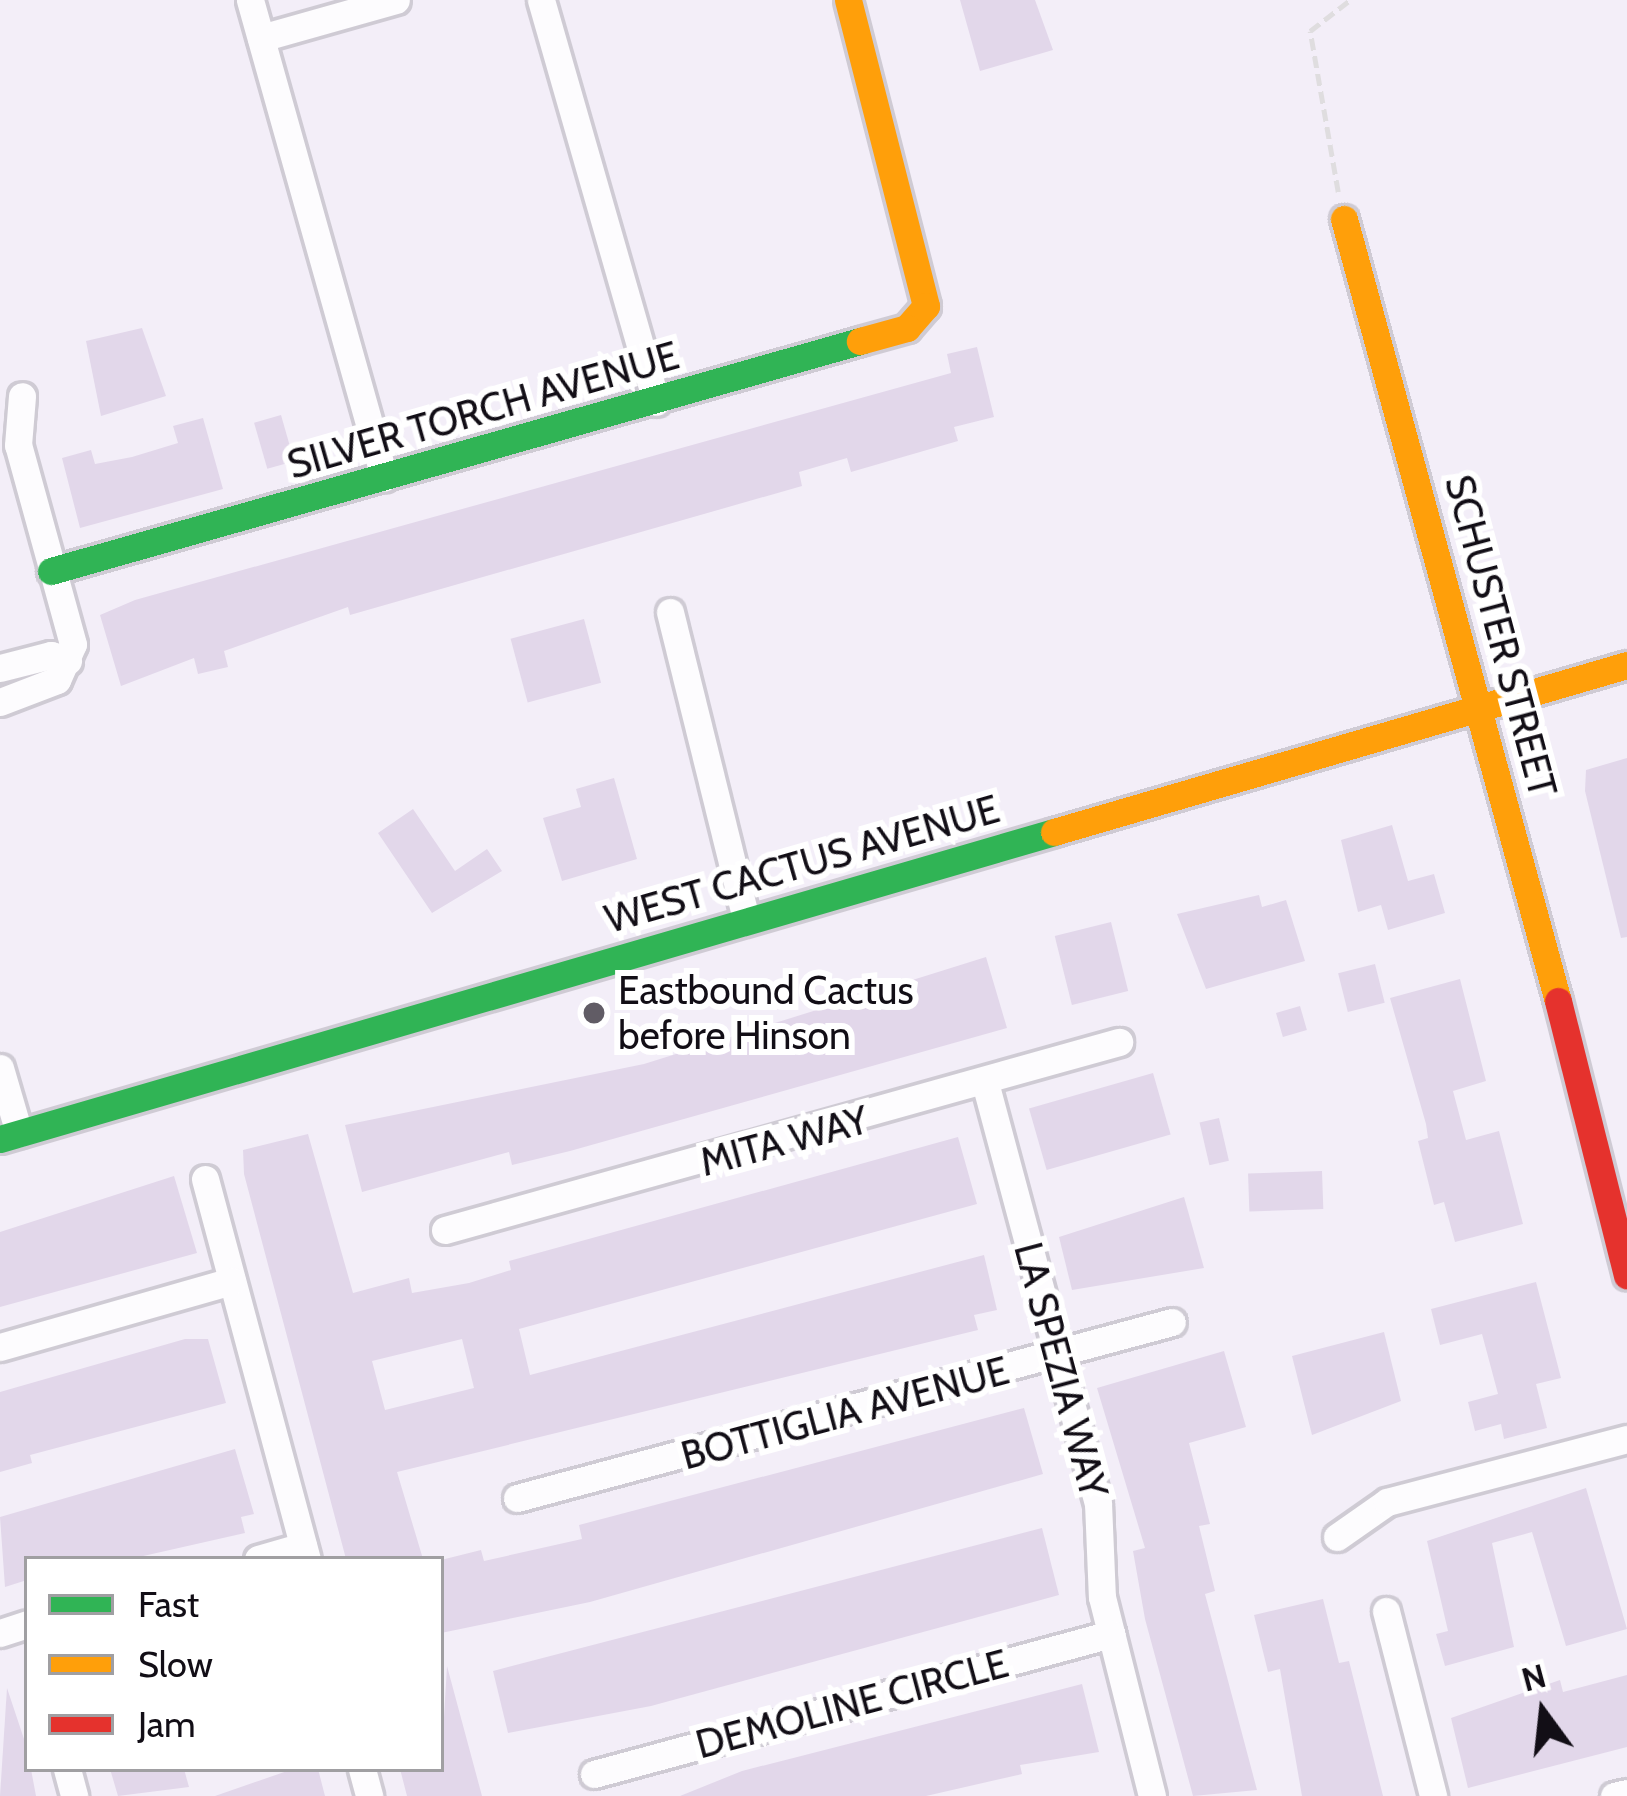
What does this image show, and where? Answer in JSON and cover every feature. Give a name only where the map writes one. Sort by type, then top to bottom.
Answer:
[{"type":"street","points":[[250,0],[384,478]]},
{"type":"street","points":[[261,38],[396,0]]},
{"type":"street","points":[[541,0],[656,402]]},
{"type":"street","name":"SILVER TORCH AVENUE","points":[[51,571],[907,328],[926,306],[848,0]]},
{"type":"street","name":"SCHUSTER STREET","points":[[1343,219],[1483,707],[1627,1275]]},
{"type":"street","points":[[0,702],[57,680],[73,644],[18,445],[22,396]]},
{"type":"street","points":[[670,613],[746,918]]},
{"type":"street","points":[[0,668],[51,655],[68,661]]},
{"type":"street","name":"WEST CACTUS AVENUE","points":[[9,1136],[1627,665]]},
{"type":"street","name":"MITA WAY","points":[[445,1230],[986,1086],[1119,1042]]},
{"type":"street","points":[[0,1068],[9,1136]]},
{"type":"street","name":"LA SPEZIA WAY","points":[[986,1086],[1098,1503],[1111,1634],[1152,1796]]},
{"type":"street","points":[[205,1179],[305,1553]]},
{"type":"street","points":[[0,1347],[232,1281]]},
{"type":"street","name":"BOTTIGLIA AVENUE","points":[[517,1498],[1058,1357],[1172,1322]]},
{"type":"street","points":[[1337,1537],[1387,1502],[1627,1439]]},
{"type":"street","points":[[1386,1611],[1433,1796]]},
{"type":"street","name":"DEMOLINE CIRCLE","points":[[593,1774],[1111,1634]]},
{"type":"street","points":[[1614,1796],[1627,1793]]},
{"type":"path","points":[[1343,219],[1310,49],[1316,18],[1350,0]]},
{"type":"building","points":[[960,0],[1035,0],[1053,50],[980,71]]},
{"type":"building","points":[[142,328],[166,396],[101,416],[86,341]]},
{"type":"building","points":[[977,347],[994,417],[954,427],[958,441],[851,472],[847,458],[799,472],[802,486],[350,615],[348,607],[224,651],[228,667],[198,674],[194,658],[121,686],[100,615],[135,600],[951,373],[947,354]]},
{"type":"building","points":[[281,415],[294,461],[267,469],[254,423]]},
{"type":"building","points":[[203,418],[223,489],[80,528],[62,458],[91,450],[95,464],[132,457],[178,443],[173,426]]},
{"type":"building","points":[[584,619],[601,683],[528,702],[511,639]]},
{"type":"building","points":[[1627,758],[1627,937],[1621,938],[1585,791],[1586,770]]},
{"type":"building","points":[[614,778],[637,859],[562,881],[543,818],[581,807],[576,789]]},
{"type":"building","points":[[413,809],[455,871],[487,849],[502,871],[432,913],[378,833]]},
{"type":"building","points":[[1392,825],[1408,881],[1434,874],[1445,913],[1388,930],[1381,905],[1358,912],[1341,840]]},
{"type":"building","points":[[1259,895],[1262,907],[1286,900],[1305,961],[1206,989],[1177,914]]},
{"type":"building","points":[[1111,922],[1128,991],[1072,1005],[1055,936]]},
{"type":"building","points":[[986,957],[1007,1028],[570,1151],[512,1165],[509,1152],[362,1192],[345,1125],[644,1064]]},
{"type":"building","points":[[1375,964],[1385,1003],[1348,1012],[1338,973]]},
{"type":"building","points":[[1460,979],[1486,1081],[1453,1091],[1466,1140],[1499,1131],[1523,1224],[1455,1242],[1444,1202],[1434,1205],[1418,1141],[1428,1138],[1426,1124],[1390,998]]},
{"type":"building","points":[[1300,1006],[1307,1030],[1283,1037],[1276,1013]]},
{"type":"building","points":[[1153,1073],[1171,1135],[1047,1170],[1029,1109]]},
{"type":"building","points":[[1219,1118],[1229,1161],[1209,1165],[1200,1122]]},
{"type":"building","points":[[308,1134],[353,1293],[409,1278],[412,1293],[469,1283],[511,1270],[509,1261],[958,1137],[977,1204],[519,1329],[530,1375],[984,1255],[997,1310],[974,1315],[978,1330],[397,1472],[422,1556],[345,1556],[244,1174],[243,1150]],"holes":[[[462,1339],[474,1388],[385,1410],[372,1361]]]},
{"type":"building","points":[[1322,1171],[1323,1209],[1249,1212],[1248,1174]]},
{"type":"building","points":[[174,1176],[197,1253],[0,1307],[0,1232]]},
{"type":"building","points":[[1184,1197],[1204,1268],[1072,1290],[1059,1237]]},
{"type":"building","points":[[1536,1282],[1561,1378],[1536,1384],[1547,1428],[1504,1439],[1501,1424],[1475,1431],[1468,1402],[1498,1394],[1482,1334],[1440,1345],[1431,1309]]},
{"type":"building","points":[[1384,1332],[1401,1401],[1312,1435],[1292,1356]]},
{"type":"building","points":[[185,1339],[208,1339],[226,1403],[30,1455],[32,1463],[0,1472],[0,1392]]},
{"type":"building","points":[[1224,1351],[1246,1427],[1189,1443],[1210,1524],[1199,1526],[1215,1591],[1205,1594],[1257,1790],[1193,1796],[1145,1619],[1133,1551],[1145,1548],[1097,1388]]},
{"type":"building","points":[[1024,1408],[1043,1474],[590,1602],[444,1632],[444,1559],[481,1550],[484,1561],[582,1539],[579,1525]]},
{"type":"building","points":[[235,1449],[254,1514],[241,1517],[245,1533],[143,1556],[24,1556],[24,1581],[5,1587],[0,1517]]},
{"type":"building","points":[[1586,1488],[1627,1629],[1566,1646],[1532,1532],[1492,1543],[1514,1647],[1445,1666],[1436,1634],[1448,1631],[1427,1541]]},
{"type":"building","points":[[1042,1528],[1059,1595],[651,1706],[508,1733],[493,1671]]},
{"type":"building","points":[[1323,1599],[1339,1663],[1349,1661],[1383,1796],[1302,1796],[1280,1669],[1268,1672],[1254,1615]]},
{"type":"building","points":[[447,1666],[482,1796],[407,1796],[401,1772],[444,1772]]},
{"type":"building","points":[[1627,1675],[1627,1747],[1468,1788],[1451,1718],[1560,1680],[1563,1692]]},
{"type":"building","points":[[1082,1684],[1099,1752],[1020,1765],[1022,1774],[926,1796],[680,1796],[742,1771]]},
{"type":"building","points":[[7,1688],[24,1739],[24,1772],[32,1772],[36,1796],[0,1796]]},
{"type":"building","points":[[111,1772],[185,1772],[189,1787],[118,1796]]},
{"type":"building","points":[[284,1772],[319,1772],[325,1796],[215,1796]]},
{"type":"traffic: fast","points":[[51,571],[860,341]]},
{"type":"traffic: fast","points":[[0,1139],[1054,832]]},
{"type":"traffic: slow","points":[[848,0],[926,306],[907,328],[860,341]]},
{"type":"traffic: slow","points":[[1344,219],[1558,1001]]},
{"type":"traffic: slow","points":[[1054,832],[1627,665]]},
{"type":"traffic: jam","points":[[1558,1001],[1627,1275]]},
{"type":"place","name":"Eastbound Cactus before Hinson","points":[[594,1013]]}]
